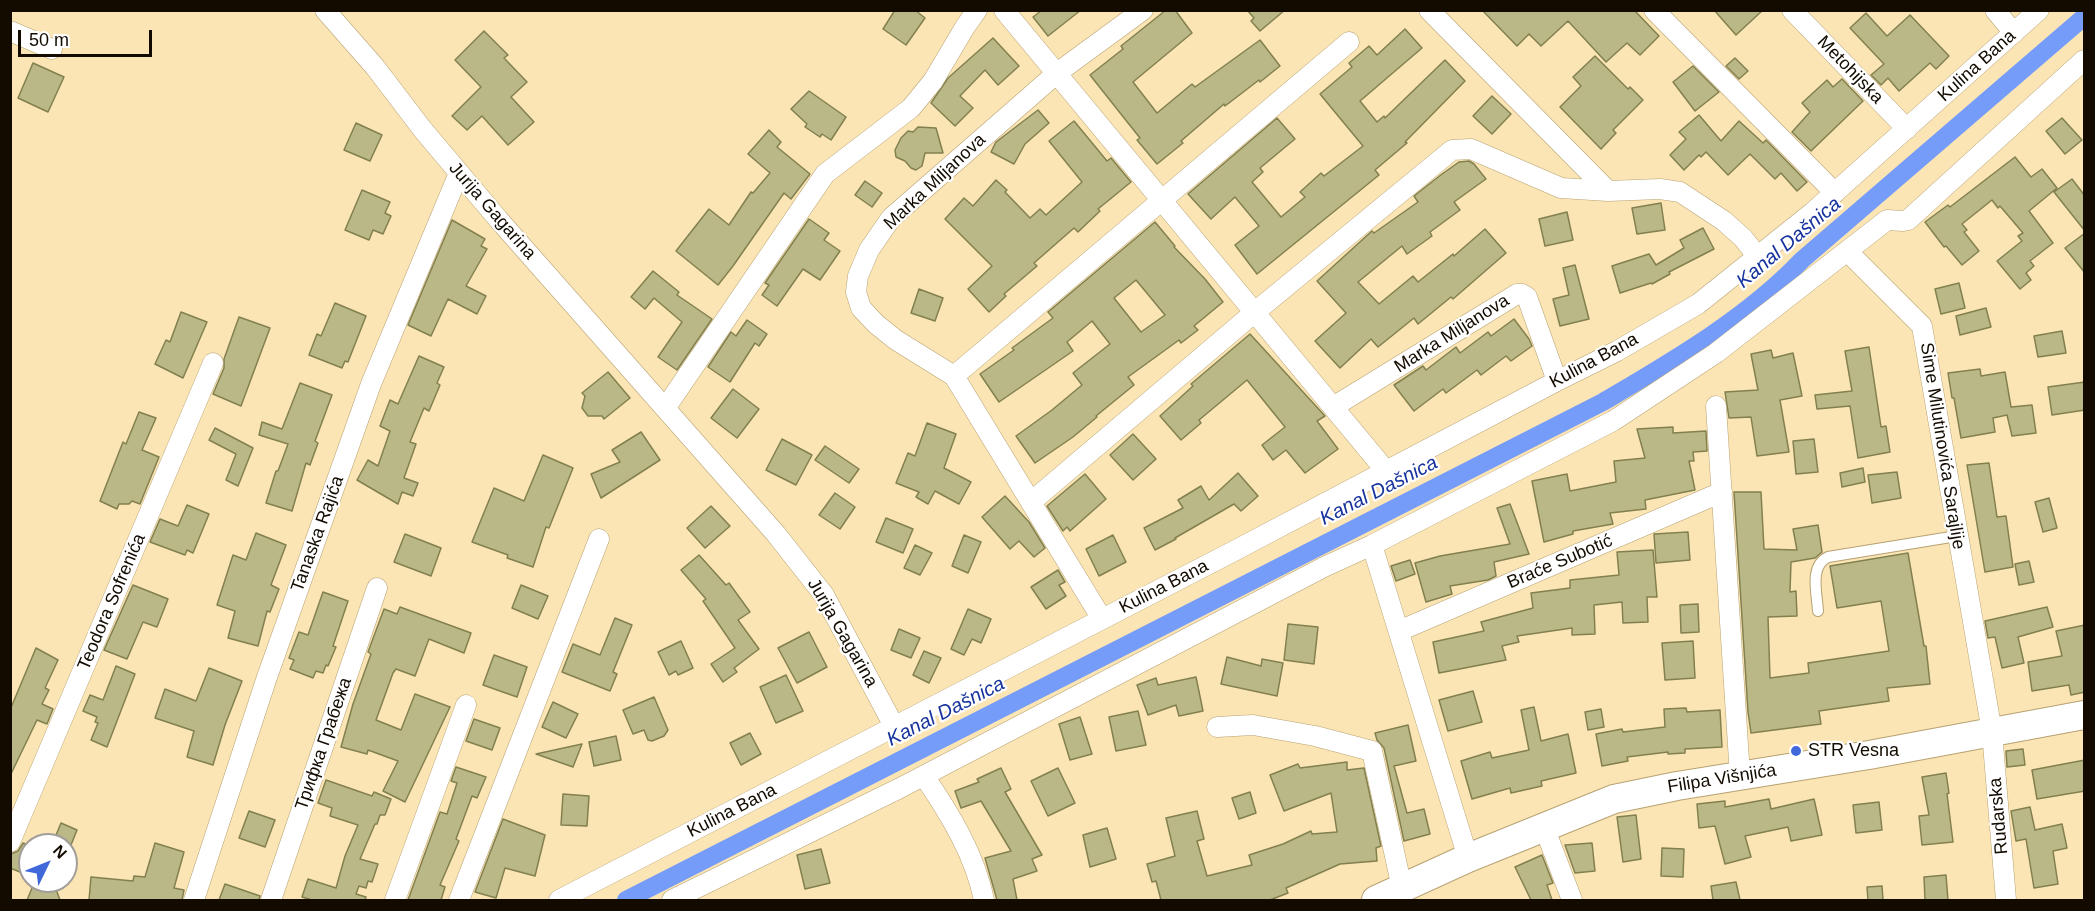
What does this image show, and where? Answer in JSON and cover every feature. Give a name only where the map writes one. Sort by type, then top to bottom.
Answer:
[{"type":"main road","name":"Filipa Višnjića","points":[[1376,900],[1468,858],[1614,799],[2085,715]]},
{"type":"street","name":"Jurija Gagarina","points":[[325,10],[375,67],[459,173],[776,534],[824,595],[894,726]]},
{"type":"street","points":[[666,407],[825,174],[911,108],[933,81],[977,10]]},
{"type":"street","points":[[1004,10],[1386,471]]},
{"type":"street","name":"Marka Miljanova","points":[[1102,619],[954,376],[896,340],[876,324],[861,308],[856,292],[858,276],[869,250],[891,218],[1057,73],[1143,10]]},
{"type":"street","points":[[1429,10],[1608,190]]},
{"type":"street","points":[[1654,10],[1835,193]]},
{"type":"street","name":"Metohijska","points":[[1792,10],[1907,129]]},
{"type":"street","points":[[1995,10],[2014,33]]},
{"type":"street","name":"Kulina Bana","points":[[559,900],[1617,351],[1698,304],[1835,193],[2039,10]]},
{"type":"street","points":[[10,32],[52,49]]},
{"type":"street","points":[[954,376],[1349,42]]},
{"type":"street","points":[[672,900],[924,776],[1314,573],[1613,421],[1716,353],[1887,220],[1908,220],[2085,60]]},
{"type":"street","points":[[1031,502],[1255,312],[1452,150],[1471,149],[1561,188],[1660,189],[1680,192],[1724,220],[1743,238],[1758,257]]},
{"type":"street","name":"Tanaska Rajića","points":[[194,900],[266,680],[371,384],[459,173]]},
{"type":"street","name":"Sime Milutinovića Sarajlije","points":[[1847,251],[1922,326],[1992,732]]},
{"type":"street","name":"Marka Miljanova","points":[[1334,407],[1516,294],[1527,297],[1557,381]]},
{"type":"street","name":"Teodora Sofrenića","points":[[10,842],[213,363]]},
{"type":"street","points":[[1716,406],[1740,776]]},
{"type":"street","name":"Braće Subotić","points":[[1399,631],[1722,492]]},
{"type":"street","points":[[459,900],[599,539]]},
{"type":"street","points":[[1372,545],[1468,858]]},
{"type":"street","name":"Трифка Грабежа","points":[[271,900],[377,588]]},
{"type":"street","points":[[395,900],[466,705]]},
{"type":"street","points":[[1216,726],[1253,725],[1316,735],[1372,751],[1402,888]]},
{"type":"street","name":"Rudarska","points":[[1992,732],[2006,900]]},
{"type":"street","points":[[924,776],[949,813],[969,853],[984,900]]},
{"type":"street","points":[[1544,827],[1572,900]]},
{"type":"lane","points":[[1818,611],[1816,570],[1821,560],[1957,536]]},
{"type":"building","points":[[895,10],[915,10],[925,18],[906,45],[883,29]]},
{"type":"building","points":[[1042,10],[1081,10],[1048,36],[1033,17]]},
{"type":"building","points":[[1166,10],[1175,10],[1192,33],[1133,82],[1157,113],[1192,84],[1195,87],[1260,40],[1280,66],[1225,106],[1224,104],[1157,164],[1137,140],[1140,138],[1090,75],[1123,49],[1121,46]]},
{"type":"building","points":[[1247,10],[1285,10],[1260,31],[1251,21],[1254,18]]},
{"type":"building","points":[[1482,10],[1634,10],[1659,36],[1640,55],[1627,43],[1606,62],[1568,21],[1541,46],[1529,34],[1517,46]]},
{"type":"building","points":[[1714,10],[1763,10],[1736,35]]},
{"type":"building","points":[[1866,13],[1887,36],[1910,15],[1949,56],[1936,69],[1930,63],[1899,91],[1888,78],[1881,85],[1871,75],[1884,64],[1850,28]]},
{"type":"building","points":[[1405,29],[1422,48],[1360,101],[1377,122],[1384,116],[1385,118],[1445,60],[1465,81],[1405,142],[1407,143],[1375,170],[1379,175],[1257,274],[1235,245],[1259,226],[1235,197],[1211,219],[1188,194],[1277,118],[1295,139],[1260,168],[1263,172],[1252,182],[1281,217],[1305,197],[1300,192],[1321,173],[1324,176],[1363,146],[1320,94],[1352,67],[1349,63],[1369,46],[1377,55]]},
{"type":"building","points":[[484,31],[508,55],[504,58],[527,82],[511,97],[534,122],[508,145],[482,116],[467,130],[452,116],[481,87],[455,60]]},
{"type":"building","points":[[993,38],[1019,66],[998,85],[985,70],[960,96],[973,108],[955,126],[931,103],[948,78]]},
{"type":"building","points":[[1595,56],[1628,89],[1630,87],[1643,100],[1613,130],[1616,133],[1601,149],[1560,107],[1581,86],[1573,77]]},
{"type":"building","points":[[1735,58],[1748,71],[1739,79],[1726,66]]},
{"type":"building","points":[[33,63],[64,77],[48,112],[18,98]]},
{"type":"building","points":[[1693,66],[1719,92],[1695,111],[1673,82]]},
{"type":"building","points":[[1842,79],[1863,101],[1811,151],[1792,132],[1810,112],[1802,103],[1827,80],[1833,87]]},
{"type":"building","points":[[809,91],[846,117],[831,140],[822,134],[820,137],[805,127],[807,124],[791,109]]},
{"type":"building","points":[[1492,96],[1511,114],[1492,134],[1473,116]]},
{"type":"building","points":[[1038,110],[1049,123],[1025,144],[1014,164],[991,152],[996,142]]},
{"type":"building","points":[[1699,115],[1721,141],[1739,121],[1763,143],[1766,140],[1807,182],[1797,191],[1781,173],[1775,179],[1750,154],[1728,175],[1706,152],[1701,157],[1699,155],[1684,170],[1670,155],[1686,139],[1679,132]]},
{"type":"building","points":[[2062,118],[2082,140],[2065,154],[2046,131]]},
{"type":"building","points":[[1074,121],[1107,161],[1111,158],[1131,182],[1098,209],[1100,211],[1078,232],[1074,228],[1034,263],[1037,266],[1004,294],[1006,296],[989,312],[968,289],[992,266],[945,219],[964,198],[973,206],[996,180],[1030,218],[1040,209],[1046,215],[1082,182],[1049,141]]},
{"type":"building","points":[[356,123],[382,135],[370,161],[344,150]]},
{"type":"building","points":[[918,127],[936,128],[943,153],[925,153],[922,166],[916,170],[896,157],[895,150],[901,138],[908,131],[913,132]]},
{"type":"building","points":[[769,130],[781,142],[777,147],[810,174],[791,199],[784,193],[718,285],[676,251],[709,209],[729,225],[751,192],[753,193],[770,173],[748,154]]},
{"type":"building","points":[[2015,157],[2031,177],[2042,169],[2057,188],[2029,211],[2053,243],[2030,261],[2034,266],[2026,273],[2031,280],[2020,289],[1997,261],[2022,241],[2018,236],[2023,233],[1992,200],[1962,224],[1967,230],[1964,232],[1979,251],[1962,265],[1946,246],[1944,247],[1925,222],[1948,205],[1950,207]]},
{"type":"building","points":[[1469,161],[1486,179],[1454,202],[1460,210],[1430,232],[1432,236],[1407,254],[1402,246],[1358,282],[1379,304],[1413,276],[1418,282],[1453,254],[1454,256],[1485,229],[1506,253],[1453,299],[1451,297],[1418,324],[1414,318],[1378,347],[1371,339],[1340,368],[1315,341],[1346,313],[1317,281],[1372,231],[1374,233],[1418,202],[1414,196],[1459,162]]},
{"type":"building","points":[[2072,179],[2085,196],[2085,231],[2054,192]]},
{"type":"building","points":[[865,181],[882,193],[872,207],[855,195]]},
{"type":"building","points":[[362,190],[390,202],[385,213],[391,216],[383,234],[373,230],[369,240],[345,230]]},
{"type":"building","points":[[1661,203],[1665,230],[1637,234],[1632,208]]},
{"type":"building","points":[[1567,212],[1573,240],[1545,246],[1539,219]]},
{"type":"building","points":[[809,219],[829,233],[824,240],[840,251],[820,280],[803,269],[777,306],[762,295],[769,285],[765,283]]},
{"type":"building","points":[[452,220],[485,239],[481,246],[487,249],[466,286],[486,296],[477,314],[448,299],[431,336],[408,325]]},
{"type":"building","points":[[1155,222],[1223,302],[1194,326],[1198,330],[1181,343],[1179,340],[1128,377],[1134,385],[1097,417],[1035,463],[1016,436],[1082,385],[1073,373],[1110,344],[1092,321],[1067,342],[1073,351],[999,402],[980,374],[1053,318],[1048,312]],"holes":[[[1136,280],[1165,315],[1141,332],[1114,298]]]},
{"type":"building","points":[[1703,228],[1714,249],[1669,272],[1670,274],[1652,284],[1620,293],[1612,266],[1649,254],[1656,265],[1684,248],[1680,240]]},
{"type":"building","points":[[2085,233],[2085,273],[2065,248]]},
{"type":"building","points":[[1575,265],[1589,319],[1560,326],[1553,299],[1569,295],[1563,268]]},
{"type":"building","points":[[653,271],[679,292],[677,295],[712,319],[677,370],[658,357],[682,322],[654,298],[645,309],[631,297]]},
{"type":"building","points":[[1959,283],[1965,308],[1941,314],[1935,289]]},
{"type":"building","points":[[919,289],[943,298],[935,321],[911,313]]},
{"type":"building","points":[[335,303],[366,316],[348,362],[345,361],[342,368],[309,355],[317,334],[321,336]]},
{"type":"building","points":[[1986,308],[1991,327],[1960,335],[1956,316]]},
{"type":"building","points":[[181,312],[207,322],[183,378],[155,364],[166,340],[170,342]]},
{"type":"building","points":[[239,317],[270,328],[241,406],[213,394],[224,368],[224,359]]},
{"type":"building","points":[[1514,319],[1532,346],[1511,361],[1506,356],[1481,375],[1477,370],[1446,393],[1443,389],[1414,411],[1394,385],[1423,366],[1426,370],[1456,347],[1460,353],[1488,332],[1491,336]]},
{"type":"building","points":[[747,320],[767,334],[759,346],[755,343],[730,382],[708,367],[731,332],[736,336]]},
{"type":"building","points":[[2062,331],[2066,353],[2038,357],[2034,336]]},
{"type":"building","points":[[1250,334],[1325,416],[1317,421],[1338,449],[1305,473],[1286,450],[1273,460],[1262,445],[1285,427],[1247,380],[1199,420],[1201,423],[1181,440],[1160,416],[1193,386],[1191,384]]},
{"type":"building","points":[[1869,347],[1881,427],[1886,426],[1890,452],[1858,458],[1850,406],[1817,409],[1815,395],[1852,391],[1845,351]]},
{"type":"building","points":[[1771,350],[1773,358],[1793,353],[1802,396],[1780,400],[1789,452],[1757,456],[1751,417],[1729,418],[1725,392],[1758,390],[1751,354]]},
{"type":"building","points":[[419,356],[444,367],[437,383],[440,385],[429,411],[424,408],[410,442],[416,444],[404,478],[418,483],[413,496],[402,492],[398,504],[357,480],[368,460],[378,466],[390,431],[380,426],[390,400],[398,404]]},
{"type":"building","points":[[1980,369],[1981,376],[2005,372],[2011,407],[2032,405],[2036,433],[2012,436],[2007,415],[1993,418],[1995,432],[1961,438],[1948,373]]},
{"type":"building","points":[[608,372],[630,398],[604,419],[602,416],[588,416],[582,408],[585,396],[582,393]]},
{"type":"building","points":[[2085,382],[2085,410],[2052,415],[2048,387]]},
{"type":"building","points":[[300,383],[332,395],[315,441],[318,443],[310,465],[306,463],[292,511],[266,503],[276,471],[278,471],[288,444],[259,435],[262,422],[282,429]]},
{"type":"building","points":[[733,389],[759,409],[737,438],[711,418]]},
{"type":"building","points":[[139,412],[156,418],[142,450],[159,457],[140,504],[132,501],[129,504],[119,504],[117,509],[100,501],[123,442],[126,444]]},
{"type":"building","points":[[927,423],[956,434],[944,468],[971,482],[959,504],[935,491],[928,504],[916,497],[919,492],[896,483],[908,453],[915,456]]},
{"type":"building","points":[[1673,427],[1673,433],[1706,431],[1707,451],[1693,452],[1694,461],[1689,461],[1695,490],[1645,500],[1646,509],[1610,513],[1613,524],[1573,531],[1573,534],[1544,542],[1532,481],[1567,474],[1570,491],[1616,482],[1614,461],[1645,458],[1637,429]]},
{"type":"building","points":[[215,428],[253,448],[238,486],[226,480],[236,454],[209,440]]},
{"type":"building","points":[[641,432],[660,460],[601,498],[591,474],[620,462],[612,450]]},
{"type":"building","points":[[1133,434],[1156,459],[1133,480],[1110,455]]},
{"type":"building","points":[[782,439],[812,455],[796,485],[766,470]]},
{"type":"building","points":[[1814,439],[1818,472],[1796,474],[1793,441]]},
{"type":"building","points":[[825,446],[859,469],[849,483],[815,460]]},
{"type":"building","points":[[543,455],[573,468],[549,528],[546,527],[533,567],[472,542],[494,488],[524,501]]},
{"type":"building","points":[[1989,463],[1997,517],[2006,516],[2013,567],[1985,572],[1967,465]]},
{"type":"building","points":[[1863,468],[1865,482],[1842,487],[1840,473]]},
{"type":"building","points":[[1897,472],[1901,498],[1872,503],[1868,475]]},
{"type":"building","points":[[1238,473],[1258,496],[1241,511],[1234,504],[1155,550],[1144,528],[1183,508],[1178,500],[1201,486],[1209,500]]},
{"type":"building","points":[[1085,474],[1106,499],[1070,531],[1067,527],[1063,531],[1047,506]]},
{"type":"building","points":[[1734,492],[1761,492],[1764,549],[1797,550],[1793,529],[1818,525],[1822,552],[1815,558],[1791,562],[1790,592],[1796,591],[1797,616],[1768,617],[1770,678],[1809,673],[1808,663],[1889,651],[1881,601],[1837,608],[1830,566],[1908,553],[1924,646],[1926,646],[1930,684],[1887,688],[1889,701],[1819,711],[1821,724],[1751,733]]},
{"type":"building","points":[[835,493],[855,507],[840,529],[819,515]]},
{"type":"building","points":[[1005,496],[1029,522],[1045,548],[1034,557],[1019,541],[1010,549],[982,517]]},
{"type":"building","points":[[2049,498],[2057,528],[2043,532],[2035,502]]},
{"type":"building","points":[[1510,504],[1529,554],[1494,562],[1496,576],[1488,580],[1450,586],[1452,594],[1426,602],[1415,563],[1440,556],[1510,544],[1497,508]]},
{"type":"building","points":[[187,505],[209,514],[193,553],[187,550],[185,555],[150,542],[160,519],[178,526]]},
{"type":"building","points":[[711,506],[730,526],[705,548],[687,528]]},
{"type":"building","points":[[886,518],[913,529],[903,553],[876,542]]},
{"type":"building","points":[[1688,532],[1690,560],[1656,563],[1654,534]]},
{"type":"building","points":[[256,533],[286,545],[271,585],[279,589],[270,612],[267,611],[258,646],[228,638],[235,611],[217,605],[233,555],[246,560]]},
{"type":"building","points":[[405,534],[441,548],[431,576],[394,562]]},
{"type":"building","points":[[964,535],[981,542],[968,573],[952,566]]},
{"type":"building","points":[[1113,535],[1126,562],[1099,576],[1086,549]]},
{"type":"building","points":[[915,545],[932,553],[920,575],[904,568]]},
{"type":"building","points":[[1653,550],[1657,597],[1647,597],[1648,622],[1623,623],[1622,602],[1594,605],[1595,634],[1572,635],[1572,628],[1517,636],[1519,642],[1502,646],[1506,660],[1439,673],[1433,642],[1484,631],[1481,622],[1533,608],[1531,593],[1570,588],[1570,580],[1619,575],[1617,552]]},
{"type":"building","points":[[699,555],[726,585],[729,583],[750,612],[738,620],[759,649],[734,668],[737,672],[723,682],[711,664],[735,648],[703,601],[706,599],[681,570]]},
{"type":"building","points":[[1410,560],[1415,574],[1396,581],[1391,566]]},
{"type":"building","points":[[2029,561],[2034,582],[2019,585],[2015,564]]},
{"type":"building","points":[[1058,570],[1065,582],[1059,585],[1066,596],[1046,609],[1031,587]]},
{"type":"building","points":[[133,585],[168,599],[157,627],[143,622],[127,659],[104,650]]},
{"type":"building","points":[[521,585],[548,596],[538,619],[512,608]]},
{"type":"building","points":[[323,592],[348,601],[333,646],[336,647],[328,666],[326,665],[323,673],[316,671],[313,678],[290,669],[294,660],[289,658],[299,632],[308,635]]},
{"type":"building","points":[[1698,604],[1699,632],[1681,633],[1680,605]]},
{"type":"building","points":[[400,607],[471,633],[464,653],[429,639],[415,676],[396,669],[393,673],[376,720],[401,730],[415,694],[450,707],[405,802],[383,791],[398,761],[368,750],[367,754],[341,747],[371,654],[368,652],[384,609],[397,614]]},
{"type":"building","points":[[2047,607],[2053,627],[2018,637],[2024,663],[2002,668],[1995,637],[1988,638],[1985,621]]},
{"type":"building","points":[[968,609],[991,619],[981,643],[972,639],[964,655],[951,649]]},
{"type":"building","points":[[615,618],[632,625],[613,672],[617,674],[610,691],[562,672],[573,644],[600,655]]},
{"type":"building","points":[[1288,624],[1318,627],[1314,664],[1284,660]]},
{"type":"building","points":[[2085,625],[2085,692],[2071,695],[2069,685],[2032,691],[2028,662],[2062,656],[2056,631]]},
{"type":"building","points":[[899,629],[920,638],[911,658],[891,650]]},
{"type":"building","points":[[809,632],[827,667],[797,683],[778,648]]},
{"type":"building","points":[[681,641],[693,668],[678,675],[676,671],[669,675],[658,652]]},
{"type":"building","points":[[1693,641],[1695,678],[1665,680],[1662,643]]},
{"type":"building","points":[[36,648],[58,660],[45,688],[49,690],[42,704],[53,709],[47,724],[37,720],[10,776],[10,710]]},
{"type":"building","points":[[924,651],[941,658],[929,683],[913,675]]},
{"type":"building","points":[[494,655],[527,667],[517,697],[483,685]]},
{"type":"building","points":[[1227,657],[1261,666],[1262,659],[1283,663],[1277,696],[1221,684]]},
{"type":"building","points":[[116,666],[135,674],[107,747],[91,740],[98,723],[95,722],[97,717],[83,711],[90,695],[103,700]]},
{"type":"building","points":[[209,668],[242,681],[213,765],[187,757],[194,731],[155,718],[165,689],[196,701]]},
{"type":"building","points":[[786,675],[803,711],[776,723],[760,687]]},
{"type":"building","points":[[1196,677],[1203,711],[1179,716],[1176,705],[1148,715],[1137,685],[1156,678],[1158,685]]},
{"type":"building","points":[[1473,691],[1482,722],[1448,731],[1439,700]]},
{"type":"building","points":[[654,697],[668,730],[664,736],[652,741],[648,740],[644,730],[633,734],[623,710]]},
{"type":"building","points":[[553,702],[578,714],[566,738],[542,727]]},
{"type":"building","points":[[1534,707],[1541,741],[1568,734],[1576,773],[1541,781],[1542,786],[1511,793],[1510,788],[1472,799],[1461,761],[1490,752],[1492,758],[1529,750],[1521,710]]},
{"type":"building","points":[[1686,708],[1687,712],[1720,710],[1722,747],[1685,749],[1685,753],[1668,754],[1668,752],[1627,757],[1628,761],[1602,766],[1596,734],[1622,729],[1623,732],[1665,727],[1664,709]]},
{"type":"building","points":[[1601,709],[1604,727],[1588,730],[1585,712]]},
{"type":"building","points":[[1138,711],[1146,745],[1116,751],[1109,717]]},
{"type":"building","points":[[1080,717],[1092,754],[1070,760],[1059,724]]},
{"type":"building","points":[[474,719],[500,728],[492,750],[466,741]]},
{"type":"building","points":[[1408,725],[1416,761],[1394,766],[1407,813],[1424,809],[1430,834],[1404,841],[1384,748],[1377,740],[1375,733]]},
{"type":"building","points":[[750,733],[761,754],[741,765],[730,743]]},
{"type":"building","points":[[616,736],[621,760],[594,766],[589,742]]},
{"type":"building","points":[[582,744],[573,767],[536,754]]},
{"type":"building","points":[[2023,749],[2025,765],[2007,767],[2006,751]]},
{"type":"building","points":[[2085,760],[2085,791],[2037,799],[2032,770]]},
{"type":"building","points":[[1347,762],[1347,770],[1364,768],[1381,846],[1376,848],[1377,861],[1340,864],[1286,888],[1288,893],[1270,900],[1161,900],[1156,881],[1152,882],[1147,864],[1175,856],[1166,818],[1197,811],[1204,839],[1197,841],[1207,876],[1252,865],[1249,855],[1283,844],[1311,831],[1312,834],[1337,832],[1331,793],[1284,811],[1270,775],[1298,764],[1300,768]]},
{"type":"building","points":[[456,767],[486,777],[477,798],[472,796],[456,839],[459,841],[440,885],[445,887],[441,900],[408,900],[440,812],[447,814],[457,783],[451,781]]},
{"type":"building","points":[[1001,768],[1011,789],[1005,792],[1042,855],[1032,859],[1037,871],[1013,879],[1017,900],[997,900],[985,858],[1011,851],[981,801],[961,808],[955,791],[979,782],[977,779]]},
{"type":"building","points":[[1058,768],[1075,803],[1048,816],[1031,781]]},
{"type":"building","points":[[1946,773],[1953,842],[1922,845],[1919,816],[1929,815],[1922,777]]},
{"type":"building","points":[[326,780],[372,796],[374,792],[391,799],[385,815],[380,815],[375,824],[360,859],[378,864],[372,882],[368,881],[366,888],[359,886],[356,894],[366,897],[365,900],[312,900],[302,897],[308,879],[336,888],[345,856],[358,825],[330,816],[332,808],[318,803]]},
{"type":"building","points":[[1250,792],[1256,813],[1239,819],[1232,798]]},
{"type":"building","points":[[563,794],[589,796],[587,826],[561,825]]},
{"type":"building","points":[[1769,799],[1771,809],[1814,799],[1822,835],[1791,841],[1788,827],[1745,836],[1751,857],[1725,864],[1715,826],[1699,828],[1697,804],[1725,801],[1725,807]]},
{"type":"building","points":[[1879,802],[1882,830],[1856,833],[1853,805]]},
{"type":"building","points":[[2030,807],[2035,830],[2062,824],[2067,848],[2053,851],[2058,884],[2034,888],[2026,839],[2016,841],[2011,811]]},
{"type":"building","points":[[249,811],[275,820],[265,847],[239,838]]},
{"type":"building","points":[[1636,815],[1641,859],[1623,862],[1617,817]]},
{"type":"building","points":[[503,819],[545,835],[535,876],[505,868],[496,898],[475,892]]},
{"type":"building","points":[[61,823],[77,830],[76,833],[57,833]]},
{"type":"building","points":[[1107,828],[1116,859],[1090,867],[1083,835]]},
{"type":"building","points":[[155,843],[184,852],[174,888],[184,890],[182,900],[89,900],[91,877],[133,881],[134,876],[145,877]]},
{"type":"building","points":[[1592,843],[1595,871],[1575,873],[1565,845]]},
{"type":"building","points":[[1662,848],[1684,849],[1683,877],[1661,876]]},
{"type":"building","points":[[821,849],[830,883],[805,889],[797,855]]},
{"type":"building","points":[[18,851],[18,871],[10,868],[11,854]]},
{"type":"building","points":[[1542,855],[1553,883],[1547,885],[1552,900],[1531,900],[1515,867]]},
{"type":"building","points":[[1946,875],[1948,900],[1925,900],[1924,877]]},
{"type":"building","points":[[1736,882],[1740,900],[1713,900],[1711,886]]},
{"type":"building","points":[[225,884],[260,896],[259,900],[219,900]]},
{"type":"building","points":[[1882,886],[1883,900],[1868,900],[1867,887]]},
{"type":"building","points":[[30,893],[57,893],[60,900],[27,900]]},
{"type":"waterway","name":"Kanal Dašnica","points":[[626,900],[1603,402],[1655,371],[1707,338],[1757,301],[2084,17]]},
{"type":"place","name":"STR Vesna","points":[[1796,751]]}]
